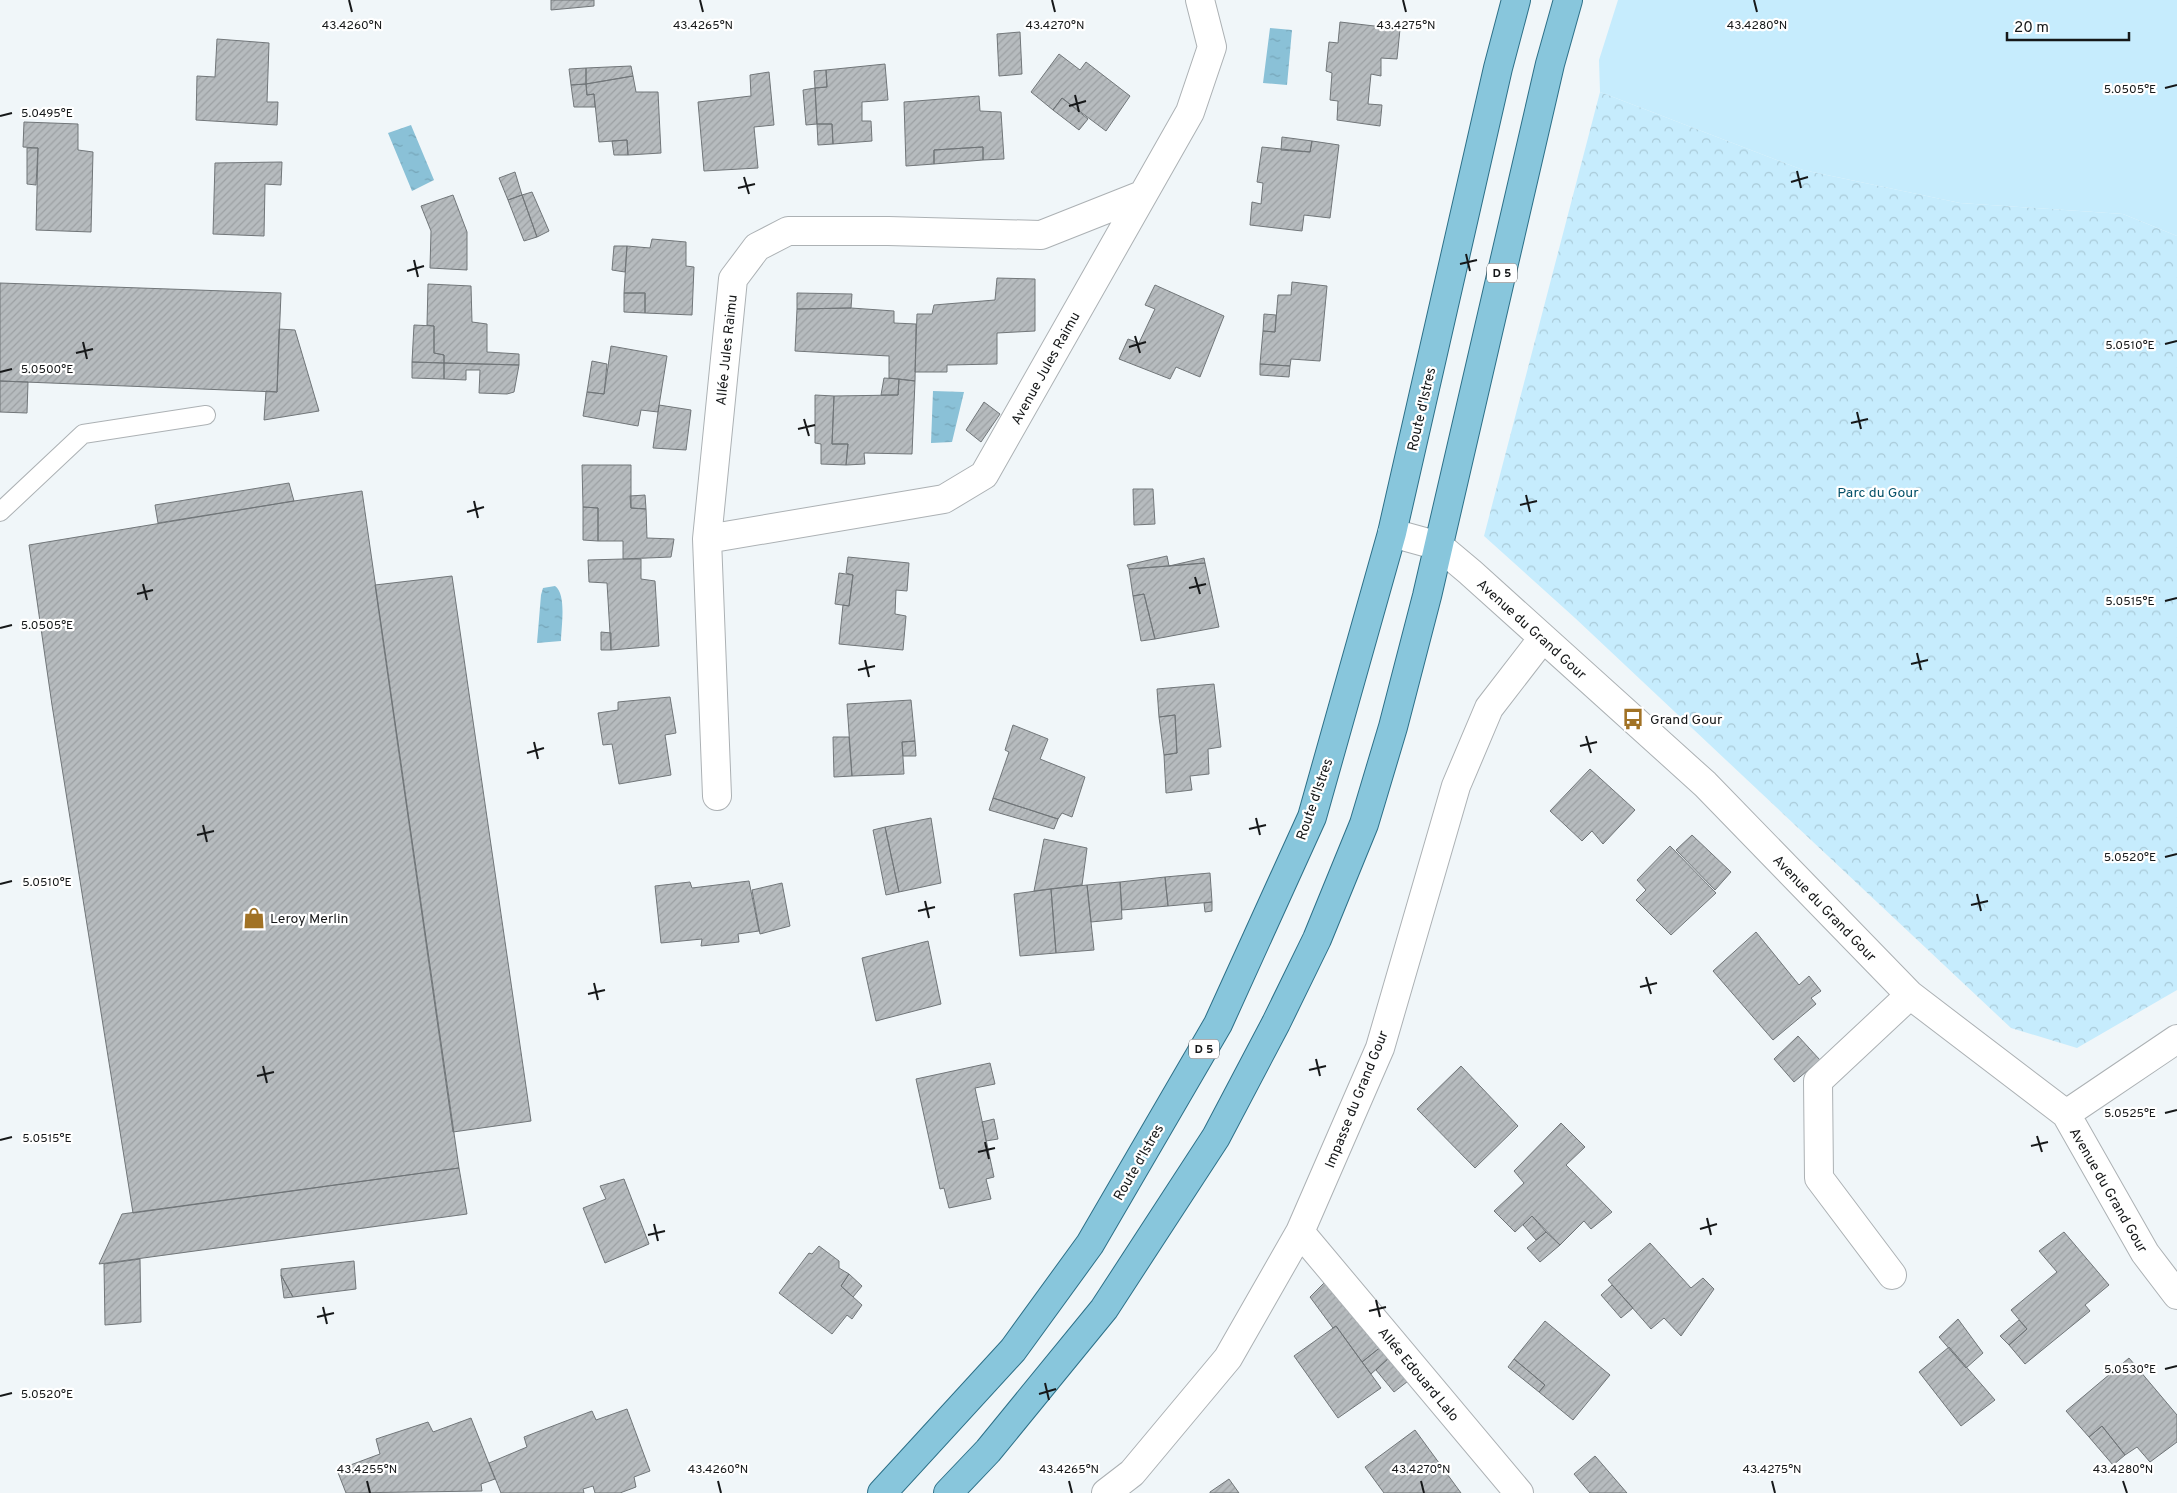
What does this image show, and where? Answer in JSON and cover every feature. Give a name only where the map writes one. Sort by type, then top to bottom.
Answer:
[{"type":"main road","name":"Route d'Istres","points":[[882,1493],[1013,1350],[1090,1244],[1218,1024],[1312,817],[1392,533],[1498,68],[1516,0]]},
{"type":"main road","name":"D 5","points":[[948,1493],[988,1451],[1104,1308],[1216,1137],[1276,1023],[1317,939],[1364,824],[1393,727],[1438,546],[1550,64],[1568,0]]},
{"type":"street","name":"Avenue Jules Raimu","points":[[707,539],[944,499],[984,475],[1190,112],[1212,47],[1200,0]]},
{"type":"street","name":"Allée Jules Raimu","points":[[716,796],[707,539],[733,279],[757,247],[788,231],[888,231],[1041,235],[1142,195]]},
{"type":"street","points":[[1392,533],[1438,546]]},
{"type":"street","name":"Avenue du Grand Gour","points":[[1438,546],[1705,784],[1910,995],[2066,1114],[2145,1254],[2177,1295]]},
{"type":"street","name":"Impasse du Grand Gour","points":[[1106,1493],[1132,1473],[1228,1358],[1300,1232],[1380,1048],[1456,786],[1489,708],[1543,638]]},
{"type":"street","points":[[1892,1276],[1819,1178],[1818,1081],[1910,995]]},
{"type":"street","points":[[2066,1114],[2177,1039]]},
{"type":"street","name":"Allée Edouard Lalo","points":[[1300,1232],[1519,1493]]},
{"type":"lane","points":[[0,512],[83,434],[206,415]]},
{"type":"green space","points":[[1618,0],[2177,0],[2177,236],[2123,214],[1960,203],[1803,170],[1600,92],[1599,60]]},
{"type":"green space","name":"Parc du Gour","points":[[1600,92],[1803,170],[1960,203],[2123,214],[2177,236],[2177,990],[2077,1048],[2011,1028],[1575,618],[1484,536]]},
{"type":"water","points":[[1270,28],[1292,30],[1287,85],[1263,83]]},
{"type":"water","points":[[411,125],[434,180],[412,191],[388,133]]},
{"type":"water","points":[[933,391],[964,392],[952,442],[931,443]]},
{"type":"water","points":[[555,586],[559,590],[562,603],[561,641],[537,643],[543,588]]},
{"type":"building","points":[[551,0],[594,0],[594,6],[551,10]]},
{"type":"building","points":[[1340,22],[1400,29],[1397,59],[1381,58],[1381,76],[1371,74],[1368,104],[1382,105],[1380,126],[1337,120],[1338,101],[1330,100],[1332,73],[1326,71],[1329,42],[1338,43]]},
{"type":"building","points":[[1020,32],[1022,74],[999,76],[997,34]]},
{"type":"building","points":[[217,39],[269,43],[267,102],[278,102],[277,125],[196,120],[197,76],[215,77]]},
{"type":"building","points":[[1059,54],[1080,70],[1086,62],[1130,96],[1106,131],[1062,98],[1053,110],[1031,92]]},
{"type":"building","points":[[885,64],[888,100],[862,102],[862,121],[871,121],[872,141],[833,144],[832,124],[817,124],[815,88],[827,87],[826,70]]},
{"type":"building","points":[[631,66],[633,76],[586,84],[586,68]]},
{"type":"building","points":[[586,68],[586,84],[571,85],[569,69]]},
{"type":"building","points":[[826,70],[827,87],[815,88],[814,71]]},
{"type":"building","points":[[769,72],[774,125],[754,127],[758,168],[704,171],[698,102],[751,96],[750,75]]},
{"type":"building","points":[[633,76],[636,92],[658,92],[661,153],[628,155],[627,140],[599,142],[594,94],[587,95],[586,84]]},
{"type":"building","points":[[586,84],[587,95],[594,94],[595,107],[574,107],[571,85]]},
{"type":"building","points":[[815,88],[817,124],[806,125],[803,90]]},
{"type":"building","points":[[979,96],[980,111],[1001,112],[1004,159],[983,160],[983,147],[934,150],[934,164],[906,166],[904,102]]},
{"type":"building","points":[[1062,98],[1088,119],[1079,130],[1053,110]]},
{"type":"building","points":[[24,122],[78,124],[78,150],[93,152],[91,232],[36,230],[38,148],[23,147]]},
{"type":"building","points":[[817,124],[832,124],[833,144],[818,145]]},
{"type":"building","points":[[1282,137],[1312,141],[1310,152],[1281,150]]},
{"type":"building","points":[[627,140],[628,155],[614,155],[612,141]]},
{"type":"building","points":[[1312,141],[1339,145],[1330,218],[1304,215],[1302,231],[1250,225],[1252,202],[1261,204],[1263,183],[1257,182],[1262,147],[1310,152]]},
{"type":"building","points":[[983,147],[983,160],[934,164],[934,150]]},
{"type":"building","points":[[27,148],[38,148],[36,185],[27,184]]},
{"type":"building","points":[[282,162],[281,185],[265,184],[264,236],[213,234],[215,163]]},
{"type":"building","points":[[515,172],[522,195],[508,200],[499,178]]},
{"type":"building","points":[[532,192],[549,231],[537,237],[522,195]]},
{"type":"building","points":[[453,195],[467,232],[467,270],[430,268],[431,231],[421,206]]},
{"type":"building","points":[[522,195],[537,237],[524,241],[508,200]]},
{"type":"building","points":[[652,239],[686,242],[686,266],[694,267],[692,315],[645,313],[645,293],[624,293],[627,246],[650,248]]},
{"type":"building","points":[[614,246],[627,246],[625,272],[612,270]]},
{"type":"building","points":[[997,278],[1035,279],[1035,331],[997,333],[997,364],[947,365],[947,372],[915,372],[917,314],[932,314],[934,305],[995,300]]},
{"type":"building","points":[[1292,282],[1327,286],[1320,361],[1291,359],[1290,366],[1260,364],[1263,331],[1275,332],[1278,295],[1291,295]]},
{"type":"building","points":[[0,283],[281,293],[277,392],[0,381]]},
{"type":"building","points":[[428,284],[471,286],[472,322],[487,324],[487,352],[519,354],[519,365],[444,363],[444,355],[434,353],[434,326],[427,325]]},
{"type":"building","points":[[1155,285],[1224,316],[1200,377],[1176,367],[1170,379],[1119,359],[1128,339],[1139,343],[1155,309],[1145,305]]},
{"type":"building","points":[[624,293],[645,293],[645,313],[624,312]]},
{"type":"building","points":[[797,293],[852,294],[851,308],[797,309]]},
{"type":"building","points":[[851,308],[894,311],[894,323],[916,324],[915,381],[889,378],[889,356],[795,351],[797,309]]},
{"type":"building","points":[[1264,314],[1276,315],[1275,332],[1263,331]]},
{"type":"building","points":[[414,325],[434,326],[434,353],[444,355],[444,363],[412,362]]},
{"type":"building","points":[[279,329],[295,330],[319,411],[264,420],[266,391],[277,392]]},
{"type":"building","points":[[611,346],[667,356],[658,412],[641,410],[638,426],[583,416],[587,392],[604,394]]},
{"type":"building","points":[[592,361],[607,364],[604,394],[587,392]]},
{"type":"building","points":[[412,362],[444,363],[444,379],[412,378]]},
{"type":"building","points":[[444,363],[519,365],[514,392],[507,394],[479,393],[480,370],[466,370],[466,380],[444,379]]},
{"type":"building","points":[[1260,364],[1290,366],[1289,377],[1260,375]]},
{"type":"building","points":[[884,378],[899,379],[898,395],[881,395]]},
{"type":"building","points":[[899,379],[915,381],[912,454],[864,453],[865,464],[846,465],[848,444],[832,444],[834,396],[898,395]]},
{"type":"building","points":[[0,381],[28,382],[27,413],[0,412]]},
{"type":"building","points":[[815,395],[834,396],[832,444],[848,444],[846,465],[821,464],[821,444],[815,443]]},
{"type":"building","points":[[984,402],[1000,414],[981,442],[966,430]]},
{"type":"building","points":[[659,405],[691,410],[686,450],[653,448]]},
{"type":"building","points":[[582,465],[631,465],[631,508],[646,509],[647,538],[674,539],[671,557],[623,559],[623,541],[598,541],[598,508],[583,507]]},
{"type":"building","points":[[289,483],[294,501],[158,523],[155,505]]},
{"type":"building","points":[[1133,489],[1153,489],[1155,524],[1134,525]]},
{"type":"building","name":"Leroy Merlin","points":[[362,491],[459,1168],[133,1213],[52,705],[29,545]]},
{"type":"building","points":[[645,495],[646,509],[631,508],[630,496]]},
{"type":"building","points":[[583,507],[598,508],[598,541],[583,540]]},
{"type":"building","points":[[1167,556],[1169,566],[1129,569],[1127,565]]},
{"type":"building","points":[[848,557],[909,563],[907,591],[896,590],[895,614],[906,616],[903,650],[839,644],[843,605],[849,606],[853,575],[846,573]]},
{"type":"building","points":[[1204,558],[1205,563],[1169,566]]},
{"type":"building","points":[[641,559],[641,579],[655,581],[659,646],[611,650],[607,583],[589,582],[588,560]]},
{"type":"building","points":[[1205,563],[1219,627],[1155,639],[1144,594],[1133,596],[1129,569]]},
{"type":"building","points":[[839,573],[853,575],[849,606],[835,604]]},
{"type":"building","points":[[452,576],[531,1121],[453,1132],[375,585]]},
{"type":"building","points":[[1144,594],[1155,639],[1141,641],[1133,596]]},
{"type":"building","points":[[601,632],[611,633],[611,650],[601,650]]},
{"type":"building","points":[[1214,684],[1221,747],[1208,749],[1209,774],[1190,776],[1192,790],[1166,793],[1164,755],[1177,753],[1175,715],[1159,717],[1157,689]]},
{"type":"building","points":[[670,697],[676,733],[665,735],[671,775],[619,784],[612,744],[603,745],[598,713],[618,710],[618,702]]},
{"type":"building","points":[[911,700],[915,741],[902,742],[904,774],[852,776],[847,704]]},
{"type":"building","points":[[1175,715],[1177,753],[1164,755],[1159,717]]},
{"type":"building","points":[[1013,725],[1048,739],[1040,759],[1085,777],[1072,817],[1062,813],[1058,819],[993,798],[1009,752],[1005,750]]},
{"type":"building","points":[[833,737],[849,737],[852,776],[834,777]]},
{"type":"building","points":[[915,741],[916,756],[903,756],[902,742]]},
{"type":"building","points":[[1590,769],[1635,810],[1603,844],[1592,831],[1582,841],[1550,811]]},
{"type":"building","points":[[993,798],[1058,819],[1054,829],[989,810]]},
{"type":"building","points":[[931,818],[941,883],[899,892],[885,827]]},
{"type":"building","points":[[885,827],[899,892],[886,895],[873,830]]},
{"type":"building","points":[[1692,835],[1731,872],[1715,890],[1676,850]]},
{"type":"building","points":[[1044,839],[1087,848],[1082,885],[1034,891]]},
{"type":"building","points":[[1670,846],[1716,893],[1671,935],[1636,900],[1646,890],[1637,880]]},
{"type":"building","points":[[1210,873],[1212,902],[1168,906],[1165,877]]},
{"type":"building","points":[[1165,877],[1168,906],[1122,910],[1120,882]]},
{"type":"building","points":[[749,881],[759,931],[738,934],[739,942],[701,946],[702,939],[661,943],[655,886],[690,882],[692,888]]},
{"type":"building","points":[[1120,882],[1122,919],[1091,922],[1087,885]]},
{"type":"building","points":[[782,883],[790,926],[760,934],[752,890]]},
{"type":"building","points":[[1087,885],[1094,950],[1056,953],[1051,889]]},
{"type":"building","points":[[1051,889],[1056,953],[1020,956],[1014,894]]},
{"type":"building","points":[[1212,902],[1212,911],[1205,912],[1204,903]]},
{"type":"building","points":[[1756,932],[1799,985],[1809,976],[1821,991],[1811,998],[1816,1004],[1773,1040],[1713,971]]},
{"type":"building","points":[[928,941],[941,1004],[876,1021],[862,958]]},
{"type":"building","points":[[1798,1036],[1820,1060],[1794,1082],[1774,1059]]},
{"type":"building","points":[[990,1063],[995,1084],[975,1088],[994,1177],[986,1179],[991,1199],[949,1208],[944,1188],[940,1189],[916,1079]]},
{"type":"building","points":[[1461,1066],[1518,1126],[1475,1168],[1417,1109]]},
{"type":"building","points":[[994,1119],[998,1139],[986,1141],[982,1122]]},
{"type":"building","points":[[1561,1123],[1585,1147],[1566,1165],[1612,1212],[1591,1229],[1584,1221],[1560,1245],[1532,1216],[1515,1232],[1494,1211],[1524,1183],[1514,1171]]},
{"type":"building","points":[[459,1168],[467,1214],[99,1264],[122,1214]]},
{"type":"building","points":[[624,1179],[649,1244],[605,1263],[583,1208],[606,1199],[600,1186]]},
{"type":"building","points":[[1532,1216],[1546,1232],[1536,1240],[1523,1225]]},
{"type":"building","points":[[1546,1232],[1560,1245],[1540,1262],[1527,1248]]},
{"type":"building","points":[[2064,1232],[2109,1285],[2085,1305],[2090,1311],[2025,1364],[2009,1345],[2027,1329],[2011,1310],[2057,1272],[2039,1251]]},
{"type":"building","points":[[1650,1243],[1691,1288],[1703,1278],[1714,1289],[1681,1336],[1664,1318],[1651,1329],[1608,1280]]},
{"type":"building","points":[[819,1246],[839,1261],[839,1268],[849,1274],[841,1286],[862,1305],[852,1319],[847,1315],[832,1334],[779,1293],[809,1253],[812,1254]]},
{"type":"building","points":[[140,1259],[141,1322],[105,1325],[104,1264]]},
{"type":"building","points":[[354,1261],[356,1289],[293,1297],[281,1275],[281,1269]]},
{"type":"building","points":[[849,1274],[862,1286],[853,1297],[841,1286]]},
{"type":"building","points":[[281,1275],[293,1297],[284,1298]]},
{"type":"building","points":[[1327,1280],[1382,1346],[1362,1362],[1336,1326],[1333,1328],[1310,1297]]},
{"type":"building","points":[[1612,1285],[1633,1308],[1621,1318],[1601,1295]]},
{"type":"building","points":[[1958,1319],[1983,1353],[1966,1368],[1939,1337]]},
{"type":"building","points":[[2019,1320],[2027,1329],[2009,1345],[2000,1336]]},
{"type":"building","points":[[1545,1321],[1610,1375],[1573,1420],[1539,1392],[1545,1385],[1514,1359]]},
{"type":"building","points":[[1336,1326],[1381,1388],[1338,1418],[1294,1356]]},
{"type":"building","points":[[1382,1346],[1391,1356],[1371,1374],[1362,1362]]},
{"type":"building","points":[[1949,1347],[1995,1400],[1961,1426],[1919,1372]]},
{"type":"building","points":[[1391,1356],[1412,1378],[1394,1392],[1376,1370]]},
{"type":"building","points":[[2129,1358],[2177,1415],[2177,1442],[2150,1462],[2137,1447],[2125,1455],[2102,1426],[2089,1437],[2066,1411]]},
{"type":"building","points":[[1514,1359],[1545,1385],[1539,1392],[1508,1367]]},
{"type":"building","points":[[627,1409],[650,1471],[634,1477],[636,1487],[620,1493],[595,1493],[593,1486],[583,1489],[584,1493],[501,1493],[489,1463],[527,1447],[524,1437],[592,1411],[596,1420]]},
{"type":"building","points":[[471,1418],[495,1479],[481,1484],[482,1491],[346,1493],[337,1470],[380,1454],[376,1439],[428,1422],[433,1432]]},
{"type":"building","points":[[2102,1426],[2125,1455],[2113,1465],[2089,1437]]},
{"type":"building","points":[[1415,1430],[1461,1493],[1384,1493],[1365,1467]]},
{"type":"building","points":[[1595,1456],[1627,1493],[1590,1493],[1574,1474]]},
{"type":"building","points":[[1229,1479],[1239,1493],[1210,1493],[1210,1492]]},
{"type":"place","name":"Grand Gour","points":[[1633,719]]},
{"type":"place","name":"Leroy Merlin","points":[[254,918]]}]
